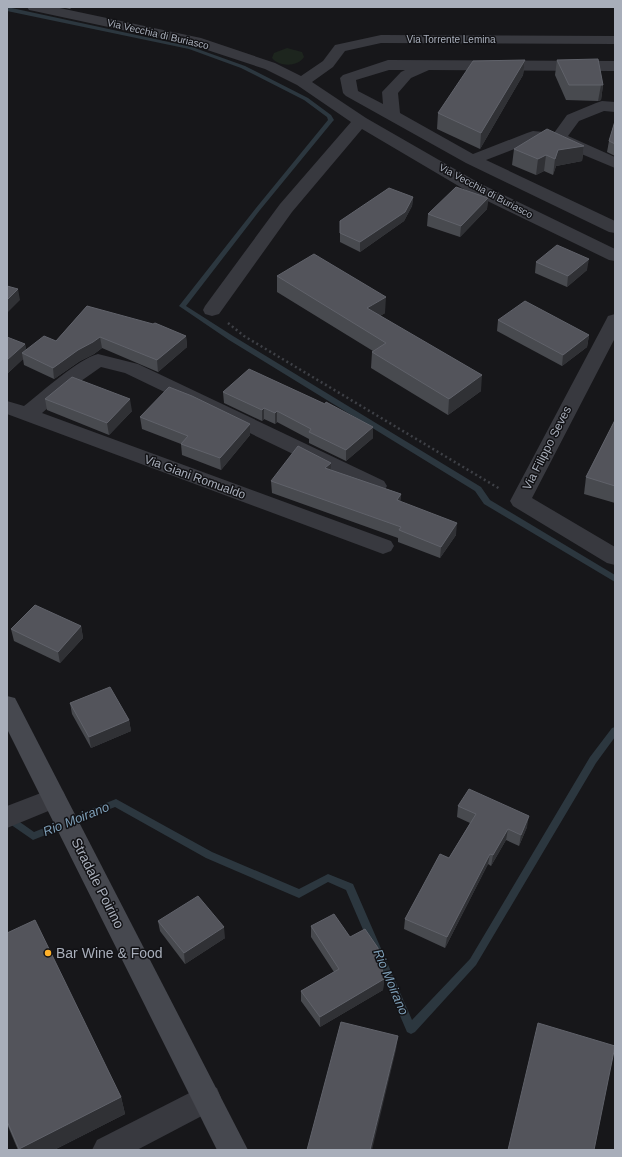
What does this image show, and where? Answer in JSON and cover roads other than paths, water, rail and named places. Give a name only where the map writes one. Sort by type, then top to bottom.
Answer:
[{"type":"main road","name":"Stradale Poirino","points":[[7,705],[233,1150]]},
{"type":"street","name":"Via Vecchia di Buriasco","points":[[34,7],[196,41],[270,66],[302,82],[360,121],[473,186],[615,256]]},
{"type":"street","name":"Via Torrente Lemina","points":[[302,82],[328,64],[340,48],[381,39],[615,40]]},
{"type":"street","name":"Via Torrente Lemina","points":[[376,53],[615,54]]},
{"type":"street","points":[[615,66],[388,65],[348,78],[351,93],[472,160],[615,228]]},
{"type":"street","points":[[392,115],[390,92],[406,75],[426,65]]},
{"type":"street","points":[[558,138],[573,118],[602,106],[615,107]]},
{"type":"street","points":[[212,310],[286,208],[360,121]]},
{"type":"street","points":[[472,160],[533,136],[558,138],[615,163]]},
{"type":"street","name":"Via Filippo Seves","points":[[615,320],[520,501],[615,557]]},
{"type":"street","points":[[26,415],[64,384],[98,360],[131,368],[378,486]]},
{"type":"street","name":"Via Giani Romualdo","points":[[7,407],[383,546]]},
{"type":"street","points":[[17,813],[60,808]]},
{"type":"street","points":[[106,1150],[206,1098]]},
{"type":"waterway","points":[[7,9],[190,48],[243,67],[306,99],[329,116],[331,120],[258,209],[182,306],[231,338],[478,489],[487,502],[615,579]]},
{"type":"waterway","name":"Rio Moirano","points":[[7,817],[33,836],[116,803],[209,855],[299,894],[328,878],[350,887],[411,1029],[473,962],[593,760],[615,730]]},
{"type":"place","name":"Bar Wine & Food","points":[[48,953]]}]
